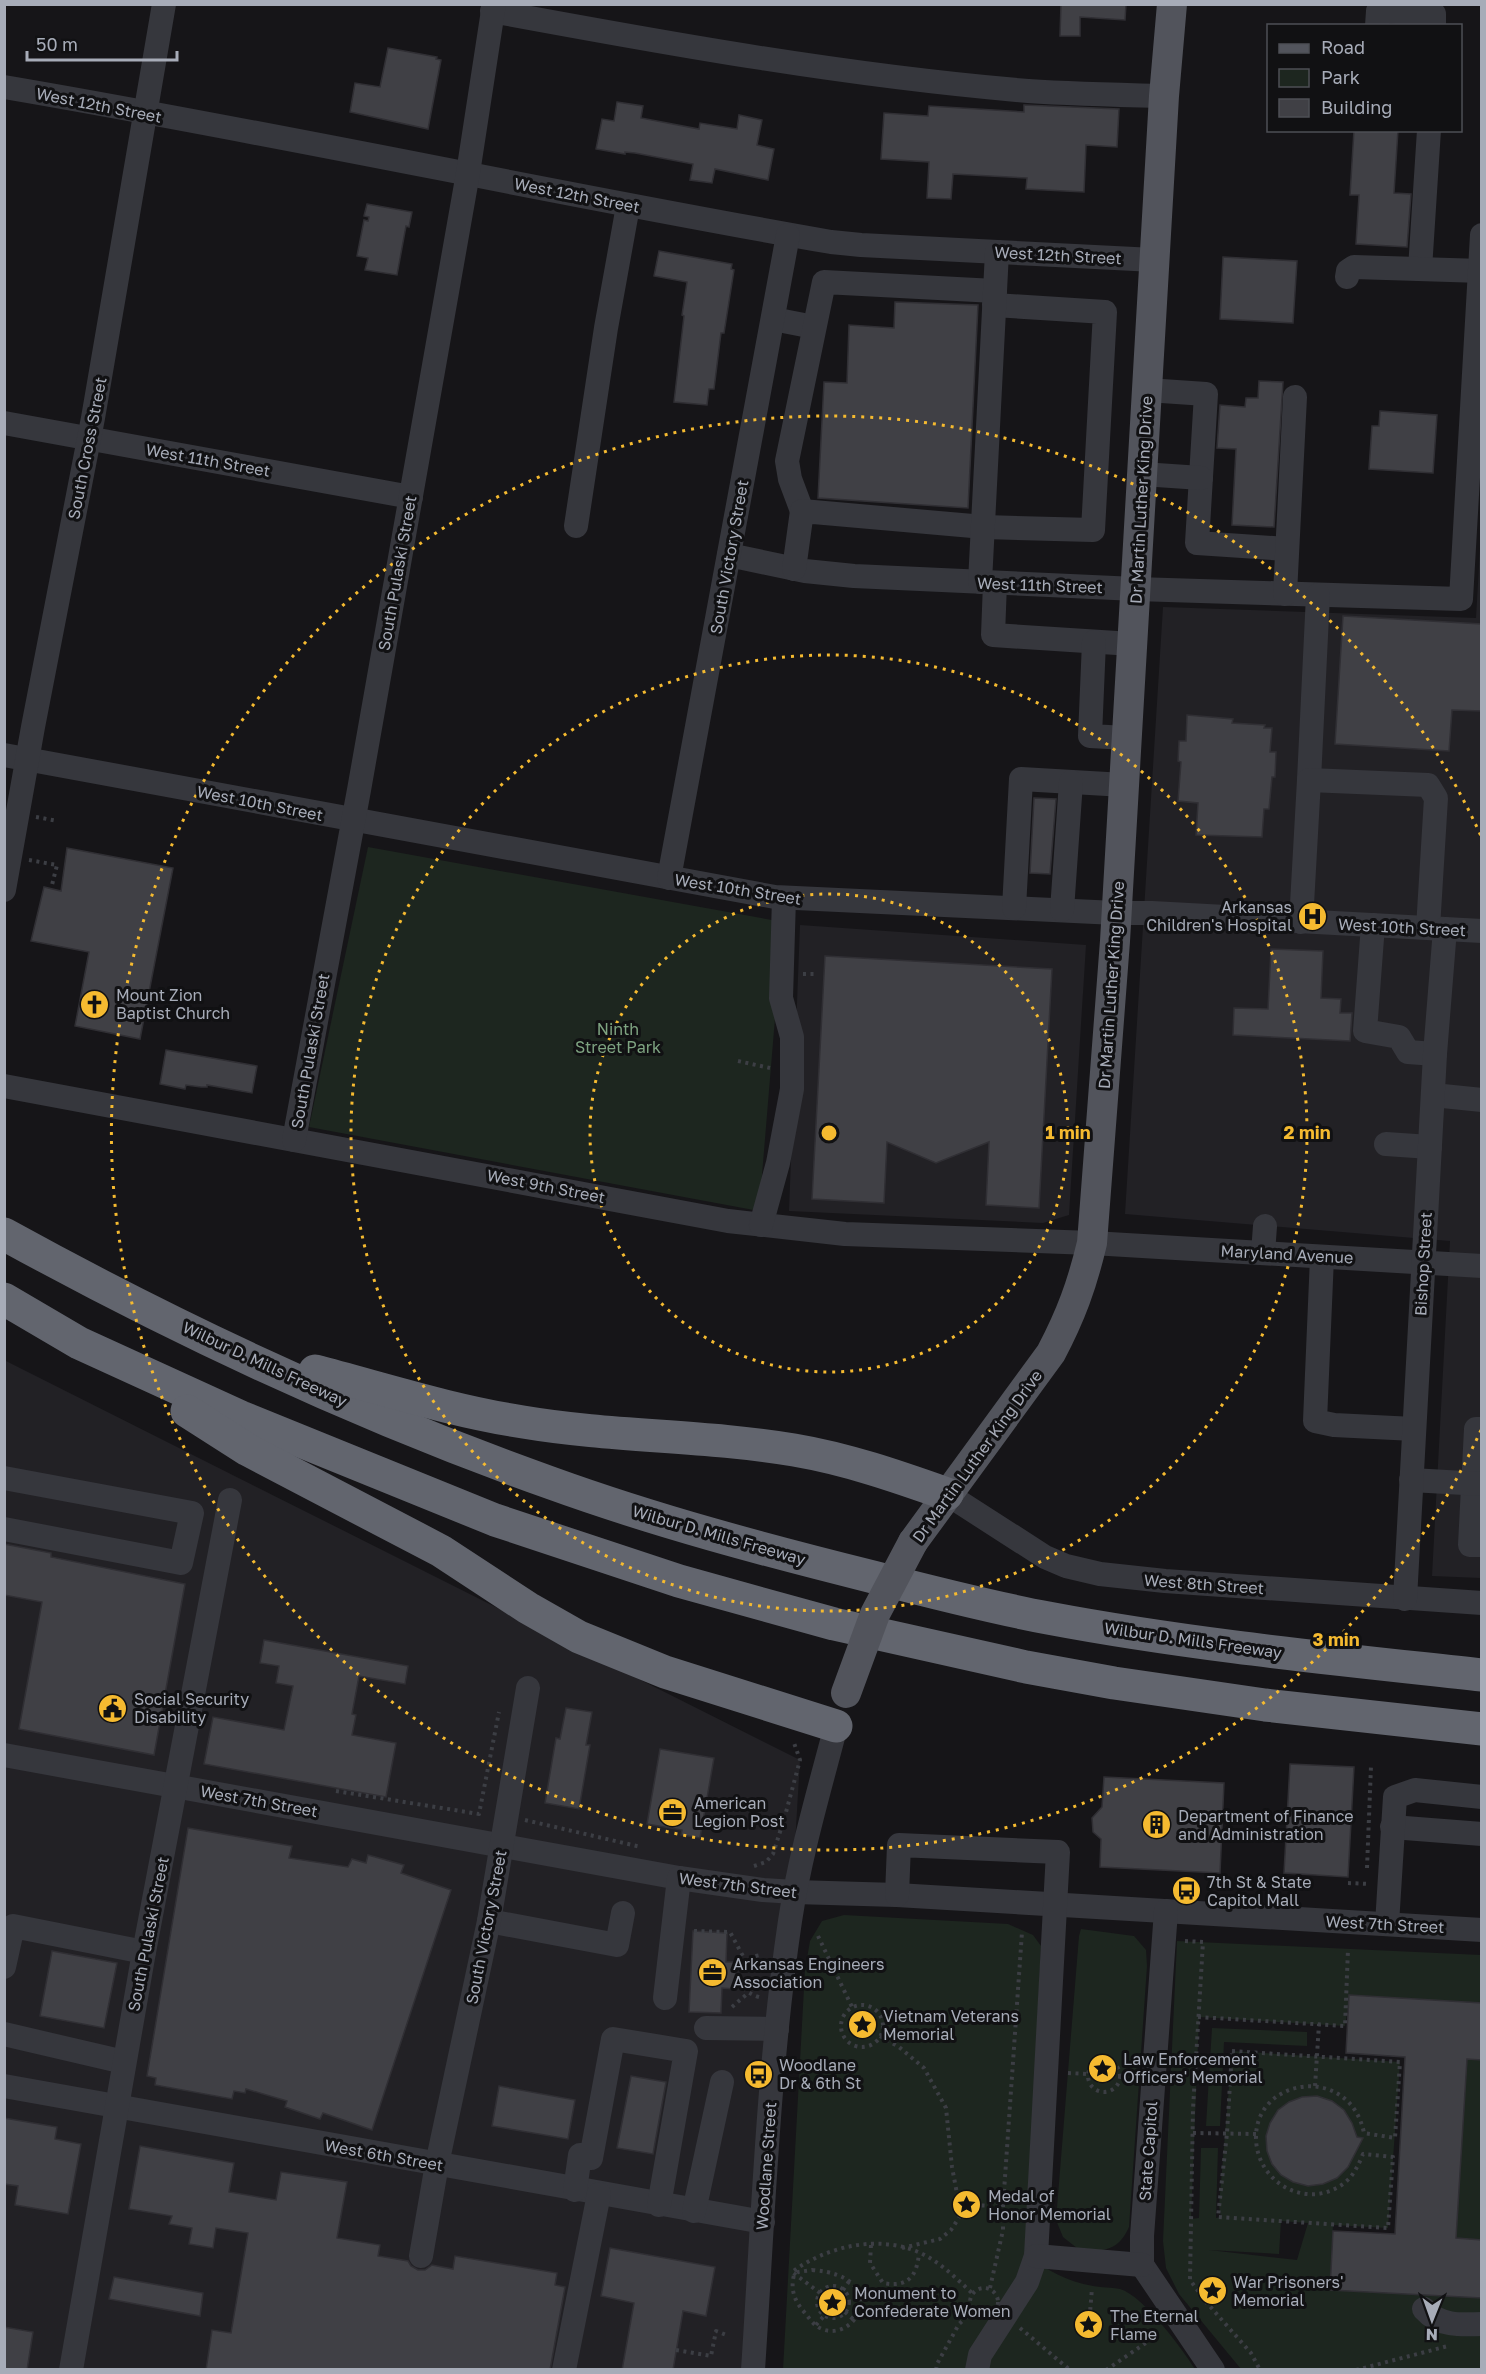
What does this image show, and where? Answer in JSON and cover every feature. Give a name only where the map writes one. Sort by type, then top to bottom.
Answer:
[{"type":"highway","name":"Wilbur D. Mills Freeway","points":[[13,1237],[220,1346],[326,1394],[461,1450],[555,1484],[729,1540],[974,1602],[1121,1631],[1270,1652],[1482,1675]]},
{"type":"highway","points":[[4,1299],[248,1449],[441,1551],[528,1608],[579,1638],[665,1672],[836,1726]]},
{"type":"highway","points":[[79,1343],[241,1417],[495,1520],[608,1558],[792,1613],[951,1652],[1114,1683],[1265,1705],[1482,1729]]},
{"type":"highway","points":[[220,1346],[451,1409],[575,1429],[701,1438],[794,1450],[857,1463],[947,1494]]},
{"type":"main road","name":"Dr Martin Luther King Drive","points":[[836,1726],[875,1614],[913,1542],[1041,1370],[1066,1323],[1082,1286],[1092,1243],[1116,913],[1164,96],[1172,4]]},
{"type":"street","name":"South Cross Street","points":[[4,890],[10,857],[16,757],[89,438],[164,4]]},
{"type":"street","points":[[493,8],[645,39],[893,77],[1029,91],[1164,96]]},
{"type":"street","name":"South Pulaski Street","points":[[294,1140],[468,173],[493,8]]},
{"type":"street","points":[[1377,24],[1378,11],[1434,14],[1434,24]]},
{"type":"street","name":"West 12th Street","points":[[4,87],[788,235],[861,245],[1154,260]]},
{"type":"street","points":[[1420,269],[1429,132]]},
{"type":"street","points":[[576,526],[606,328],[628,206]]},
{"type":"street","name":"South Victory Street","points":[[669,878],[788,235]]},
{"type":"street","points":[[1347,277],[1348,271],[1354,267],[1480,271],[1482,235]]},
{"type":"street","points":[[997,252],[984,526],[993,635],[1132,644]]},
{"type":"street","name":"West 11th Street","points":[[729,555],[794,569],[855,576],[1136,589],[1461,599],[1480,271]]},
{"type":"street","points":[[794,569],[802,511],[790,479],[787,461],[824,282],[994,298],[1106,312],[1093,530],[984,526],[802,511]]},
{"type":"street","points":[[773,319],[814,327]]},
{"type":"street","points":[[1147,390],[1206,394],[1197,543],[1287,549]]},
{"type":"street","points":[[1285,594],[1295,397]]},
{"type":"street","name":"West 11th Street","points":[[4,423],[411,497]]},
{"type":"street","points":[[1142,474],[1201,478]]},
{"type":"street","points":[[1301,922],[1318,595]]},
{"type":"street","points":[[1094,642],[1090,736],[1127,738]]},
{"type":"street","name":"West 10th Street","points":[[16,757],[784,898],[1152,913],[1482,931]]},
{"type":"street","points":[[1014,908],[1021,779],[1124,785]]},
{"type":"street","name":"Bishop Street","points":[[1309,780],[1428,785],[1436,798],[1435,1054],[1405,1599]]},
{"type":"street","points":[[1062,910],[1071,782]]},
{"type":"street","points":[[760,1225],[778,1163],[792,1089],[792,1037],[781,998],[784,898]]},
{"type":"street","points":[[1373,925],[1365,1031],[1398,1037],[1408,1052],[1435,1054]]},
{"type":"street","name":"West 9th Street","points":[[4,1086],[728,1221],[845,1234],[1092,1243]]},
{"type":"street","points":[[1433,1095],[1482,1100]]},
{"type":"street","points":[[1386,1144],[1430,1147]]},
{"type":"street","points":[[1263,1253],[1264,1226]]},
{"type":"street","name":"Maryland Avenue","points":[[1092,1243],[1482,1266]]},
{"type":"street","points":[[1322,1257],[1315,1421],[1334,1425],[1414,1429]]},
{"type":"street","points":[[1482,1429],[1476,1429],[1477,1484],[1470,1545],[1482,1545]]},
{"type":"street","points":[[4,1478],[192,1513],[181,1563],[4,1529]]},
{"type":"street","points":[[1411,1480],[1477,1484]]},
{"type":"street","name":"West 8th Street","points":[[947,1494],[1045,1557],[1066,1566],[1100,1574],[1164,1581],[1482,1603]]},
{"type":"street","name":"South Pulaski Street","points":[[71,2370],[144,1952],[230,1500]]},
{"type":"street","name":"South Victory Street","points":[[421,2256],[437,2164],[489,1921],[528,1688]]},
{"type":"street","name":"Dr Martin Luther King Drive","points":[[795,1892],[801,1858],[836,1726]]},
{"type":"street","name":"West 7th Street","points":[[4,1755],[501,1845],[678,1889],[897,1895],[1482,1930]]},
{"type":"street","points":[[1387,1924],[1395,1797],[1415,1790],[1482,1797]]},
{"type":"street","points":[[1392,1827],[1482,1834]]},
{"type":"street","points":[[897,1895],[899,1845],[1058,1852],[1036,2256],[1027,2282],[980,2355],[977,2370]]},
{"type":"street","points":[[665,1998],[678,1889]]},
{"type":"street","name":"Woodlane Street","points":[[753,2370],[777,2029],[795,1892]]},
{"type":"street","name":"State Capitol","points":[[1142,2265],[1142,2225],[1166,1911]]},
{"type":"street","points":[[489,1921],[617,1945],[623,1913]]},
{"type":"street","points":[[4,1967],[13,1926],[144,1952]]},
{"type":"street","points":[[706,2028],[777,2029]]},
{"type":"street","points":[[4,2034],[124,2062]]},
{"type":"street","points":[[575,2190],[580,2155],[591,2158],[613,2039],[686,2051],[659,2205]]},
{"type":"street","points":[[694,2211],[722,2082]]},
{"type":"street","name":"West 6th Street","points":[[4,2086],[763,2222]]},
{"type":"street","points":[[564,2370],[599,2194]]},
{"type":"street","points":[[1036,2256],[1142,2265],[1199,2360],[1213,2370]]},
{"type":"street","points":[[1424,2309],[1433,2319],[1452,2324],[1482,2324]]},
{"type":"path","points":[[10,857],[57,866],[52,885]]},
{"type":"path","points":[[738,1061],[792,1071]]},
{"type":"path","points":[[330,1790],[479,1814],[499,1712]]},
{"type":"path","points":[[749,1868],[766,1862],[772,1854],[785,1816],[800,1760],[792,1736]]},
{"type":"path","points":[[1366,1872],[1371,1766]]},
{"type":"path","points":[[506,1819],[530,1821],[652,1850]]},
{"type":"path","points":[[1365,1895],[1366,1883]]},
{"type":"path","points":[[678,1889],[676,1908],[693,1931],[730,1932],[745,1960]]},
{"type":"path","points":[[990,2288],[1003,2230],[1022,1932]]},
{"type":"path","points":[[818,1935],[852,2007]]},
{"type":"path","points":[[1185,1941],[1203,1942],[1193,2133],[1190,2280],[1251,2353],[1260,2370]]},
{"type":"path","points":[[1198,2017],[1345,2026],[1348,1949]]},
{"type":"path","points":[[759,1997],[747,1994],[740,1986],[739,1975],[741,1964],[745,1960],[761,1955]]},
{"type":"path","points":[[728,2011],[747,1994]]},
{"type":"path","points":[[865,2005],[877,2012],[882,2025],[880,2036],[868,2046],[861,2047],[848,2042],[843,2037],[841,2024],[846,2012],[852,2007],[865,2005]]},
{"type":"path","points":[[1315,2086],[1319,2024]]},
{"type":"path","points":[[880,2036],[899,2047],[924,2068],[946,2108],[958,2199],[967,2205],[1003,2206]]},
{"type":"path","points":[[1232,2051],[1400,2062],[1395,2138],[1364,2133],[1361,2119],[1352,2104],[1338,2093],[1315,2086],[1303,2086],[1286,2091],[1271,2102],[1261,2117],[1256,2134],[1257,2152],[1264,2169],[1284,2187],[1310,2194],[1327,2192],[1343,2184],[1356,2171],[1363,2154],[1393,2157],[1388,2228],[1218,2217],[1227,2133],[1232,2051]]},
{"type":"path","points":[[1110,2061],[1118,2068],[1119,2079],[1110,2090],[1095,2089],[1089,2082],[1088,2071],[1094,2062],[1110,2061]]},
{"type":"path","points":[[1193,2133],[1256,2134]]},
{"type":"path","points":[[902,2248],[940,2239],[951,2230],[967,2205]]},
{"type":"path","points":[[794,2275],[798,2272],[833,2272],[850,2280],[860,2295],[859,2313],[854,2320],[839,2329],[830,2330],[816,2325],[800,2307],[792,2293],[794,2275],[792,2272],[829,2251],[858,2244],[902,2248],[919,2253],[947,2270],[972,2293]]},
{"type":"path","points":[[871,2245],[870,2263],[883,2283],[893,2285],[905,2283],[917,2271],[919,2253]]},
{"type":"path","points":[[794,2275],[820,2293]]},
{"type":"path","points":[[843,2290],[850,2280]]},
{"type":"path","points":[[830,2287],[843,2290],[848,2300],[845,2312],[834,2318],[824,2316],[817,2307],[820,2293],[830,2287]]},
{"type":"path","points":[[980,2288],[990,2288],[999,2299],[997,2309],[986,2316],[973,2311],[969,2302],[972,2293],[980,2288]]},
{"type":"path","points":[[1089,2325],[1092,2288]]},
{"type":"path","points":[[936,2370],[959,2324],[973,2311]]},
{"type":"path","points":[[845,2312],[854,2320]]},
{"type":"path","points":[[816,2325],[824,2316]]},
{"type":"path","points":[[1014,2324],[1070,2370]]},
{"type":"path","points":[[676,2350],[711,2356],[716,2331],[729,2336]]},
{"type":"path","points":[[1106,2370],[1159,2334]]},
{"type":"path","points":[[1356,2370],[1449,2346]]},
{"type":"shaded area","name":"Arkansas Children's Hospital","points":[[1481,531],[1481,1578],[1432,1576],[1450,1241],[1125,1214],[1163,607],[1476,618]]},
{"type":"shaded area","points":[[800,925],[1086,945],[1069,1215],[1043,1223],[789,1211]]},
{"type":"shaded area","points":[[4,1360],[800,1760],[764,2369],[5,2369]]},
{"type":"green space","name":"Ninth Street Park","points":[[368,847],[783,922],[759,1211],[309,1127]]},
{"type":"green space","points":[[844,1915],[1008,1924],[1033,1935],[1041,1946],[1026,2256],[1066,2278],[1096,2287],[1120,2289],[1130,2294],[1162,2324],[1195,2369],[783,2370],[805,1970],[810,1941],[822,1921]]},
{"type":"green space","points":[[1081,1929],[1134,1936],[1146,1950],[1147,1966],[1129,2227],[1116,2245],[1098,2251],[1082,2252],[1063,2237],[1056,2220]]},
{"type":"green space","points":[[1177,1941],[1481,1955],[1481,2003],[1350,1995],[1345,2026],[1199,2017],[1191,2219],[1199,2218],[1201,2148],[1218,2148],[1216,2218],[1221,2217],[1219,2206],[1232,2051],[1400,2062],[1388,2228],[1333,2225],[1330,2289],[1481,2298],[1481,2369],[1241,2369],[1179,2294],[1166,2268],[1163,2241]],"holes":[[[1281,2221],[1308,2223],[1297,2260],[1209,2250],[1279,2254]]]},
{"type":"green space","points":[[1212,2028],[1307,2032],[1307,2046],[1224,2042],[1220,2126],[1206,2126]]},
{"type":"green space","points":[[1467,2059],[1481,2060],[1481,2240],[1456,2238]]},
{"type":"building","points":[[1061,4],[1126,4],[1125,20],[1080,17],[1080,36],[1060,36]]},
{"type":"building","points":[[388,48],[437,57],[436,59],[441,60],[428,129],[350,112],[355,83],[380,87]]},
{"type":"building","points":[[617,102],[643,106],[641,118],[699,129],[700,123],[737,129],[739,115],[762,120],[757,145],[774,149],[768,180],[715,169],[712,183],[690,180],[693,164],[635,153],[625,152],[625,154],[596,149],[602,119],[614,121]]},
{"type":"building","points":[[1024,105],[1119,109],[1117,147],[1086,145],[1084,192],[1026,189],[1027,178],[953,174],[951,199],[927,198],[929,162],[881,159],[884,113],[928,116],[929,106],[1024,112]]},
{"type":"building","points":[[1354,132],[1398,132],[1394,193],[1411,194],[1407,247],[1356,244],[1359,195],[1350,195]]},
{"type":"building","points":[[367,204],[412,212],[409,227],[406,226],[397,275],[365,270],[368,258],[357,256],[364,220],[368,221],[369,217],[364,216]]},
{"type":"building","points":[[659,251],[732,264],[731,269],[734,270],[724,333],[721,333],[714,389],[709,389],[707,405],[674,402],[687,282],[654,276]]},
{"type":"building","points":[[1223,257],[1297,261],[1293,323],[1220,319]]},
{"type":"building","points":[[895,302],[978,305],[968,508],[818,498],[824,382],[847,383],[849,325],[894,328]]},
{"type":"building","points":[[1259,381],[1283,382],[1274,527],[1232,525],[1236,449],[1217,448],[1220,405],[1245,407],[1246,398],[1258,398]]},
{"type":"building","points":[[1380,411],[1437,415],[1433,473],[1369,469],[1372,426],[1379,426]]},
{"type":"building","points":[[1343,616],[1482,624],[1482,711],[1452,710],[1449,751],[1335,744]]},
{"type":"building","points":[[1187,715],[1233,719],[1232,723],[1265,725],[1264,728],[1272,728],[1270,752],[1276,752],[1275,777],[1272,777],[1269,809],[1264,809],[1262,837],[1196,835],[1198,803],[1178,801],[1181,762],[1178,761],[1179,741],[1186,741]]},
{"type":"building","points":[[1034,798],[1056,799],[1050,874],[1030,873]]},
{"type":"building","name":"Mount Zion Baptist Church","points":[[67,848],[173,868],[140,1039],[75,1026],[89,952],[31,941],[44,887],[61,891]]},
{"type":"building","points":[[1271,949],[1323,951],[1321,998],[1341,999],[1340,1013],[1352,1013],[1350,1041],[1233,1035],[1234,1008],[1268,1009]]},
{"type":"building","points":[[825,956],[1052,969],[1039,1208],[986,1205],[989,1142],[936,1163],[887,1142],[884,1203],[812,1199]]},
{"type":"building","points":[[166,1050],[257,1066],[252,1093],[207,1085],[207,1087],[201,1087],[186,1085],[185,1089],[160,1084]]},
{"type":"building","points":[[4,1544],[51,1553],[51,1557],[185,1584],[154,1755],[19,1729],[42,1602],[4,1595]]},
{"type":"building","points":[[264,1640],[408,1666],[405,1684],[359,1676],[352,1714],[356,1715],[352,1735],[396,1743],[386,1797],[204,1764],[213,1717],[284,1730],[293,1686],[276,1683],[279,1666],[260,1663]]},
{"type":"building","points":[[566,1708],[592,1712],[586,1745],[590,1745],[579,1809],[545,1803],[556,1738],[560,1739]]},
{"type":"building","points":[[660,1749],[714,1758],[700,1838],[681,1835],[682,1830],[647,1824]]},
{"type":"building","points":[[1290,1764],[1354,1767],[1348,1877],[1284,1873]]},
{"type":"building","name":"Department of Finance and Administration","points":[[1104,1777],[1224,1783],[1220,1873],[1100,1867],[1101,1839],[1093,1832],[1092,1818],[1102,1807]]},
{"type":"building","points":[[188,1828],[292,1846],[289,1858],[348,1867],[352,1859],[366,1863],[368,1855],[404,1865],[401,1873],[451,1890],[372,2130],[323,2113],[320,2119],[285,2107],[287,2101],[246,2089],[245,2093],[234,2091],[232,2099],[155,2085],[156,2078],[147,2076]]},
{"type":"building","points":[[693,1931],[727,1933],[726,1962],[736,1962],[735,1989],[722,1988],[721,2013],[689,2012]]},
{"type":"building","points":[[52,1951],[117,1963],[104,2028],[40,2016]]},
{"type":"building","points":[[1349,1995],[1482,2003],[1482,2060],[1467,2059],[1456,2238],[1482,2240],[1482,2298],[1330,2290],[1333,2231],[1395,2234],[1405,2057],[1346,2053]]},
{"type":"building","points":[[631,2076],[666,2082],[653,2154],[617,2148]]},
{"type":"building","points":[[499,2086],[575,2100],[568,2139],[492,2126]]},
{"type":"building","points":[[1317,2096],[1332,2101],[1344,2110],[1357,2137],[1363,2138],[1348,2167],[1337,2178],[1323,2184],[1308,2186],[1293,2182],[1281,2175],[1272,2164],[1267,2151],[1266,2136],[1270,2123],[1278,2110],[1302,2097]]},
{"type":"building","points":[[4,2118],[57,2127],[55,2139],[81,2144],[68,2214],[15,2205],[18,2186],[4,2184]]},
{"type":"building","points":[[140,2146],[234,2163],[229,2192],[276,2200],[281,2172],[347,2182],[337,2238],[380,2245],[378,2256],[408,2261],[418,2270],[425,2270],[432,2265],[453,2269],[455,2256],[557,2273],[555,2285],[565,2287],[550,2370],[206,2370],[212,2330],[231,2333],[248,2233],[216,2228],[213,2248],[189,2244],[192,2228],[169,2224],[172,2216],[129,2209]]},
{"type":"building","points":[[610,2248],[715,2267],[706,2316],[683,2311],[673,2370],[622,2370],[634,2303],[601,2296]]},
{"type":"building","points":[[114,2277],[203,2293],[200,2316],[109,2299]]},
{"type":"building","points":[[4,2327],[33,2332],[27,2370],[4,2370]]},
{"type":"place","name":"Arkansas Children's Hospital","points":[[1313,916]]},
{"type":"place","name":"Mount Zion Baptist Church","points":[[95,1004]]},
{"type":"place","name":"Social Security Disability","points":[[113,1708]]},
{"type":"place","name":"American Legion Post","points":[[673,1812]]},
{"type":"place","name":"Department of Finance and Administration","points":[[1157,1825]]},
{"type":"place","name":"7th St & State Capitol Mall","points":[[1186,1891]]},
{"type":"place","name":"Arkansas Engineers Association","points":[[712,1973]]},
{"type":"place","name":"Vietnam Veterans Memorial","points":[[862,2025]]},
{"type":"place","name":"Law Enforcement Officers' Memorial","points":[[1102,2068]]},
{"type":"place","name":"Woodlane Dr & 6th St","points":[[758,2074]]},
{"type":"place","name":"Medal of Honor Memorial","points":[[967,2205]]},
{"type":"place","name":"War Prisoners' Memorial","points":[[1212,2291]]},
{"type":"place","name":"Monument to Confederate Women","points":[[833,2302]]},
{"type":"place","name":"The Eternal Flame","points":[[1089,2325]]}]
